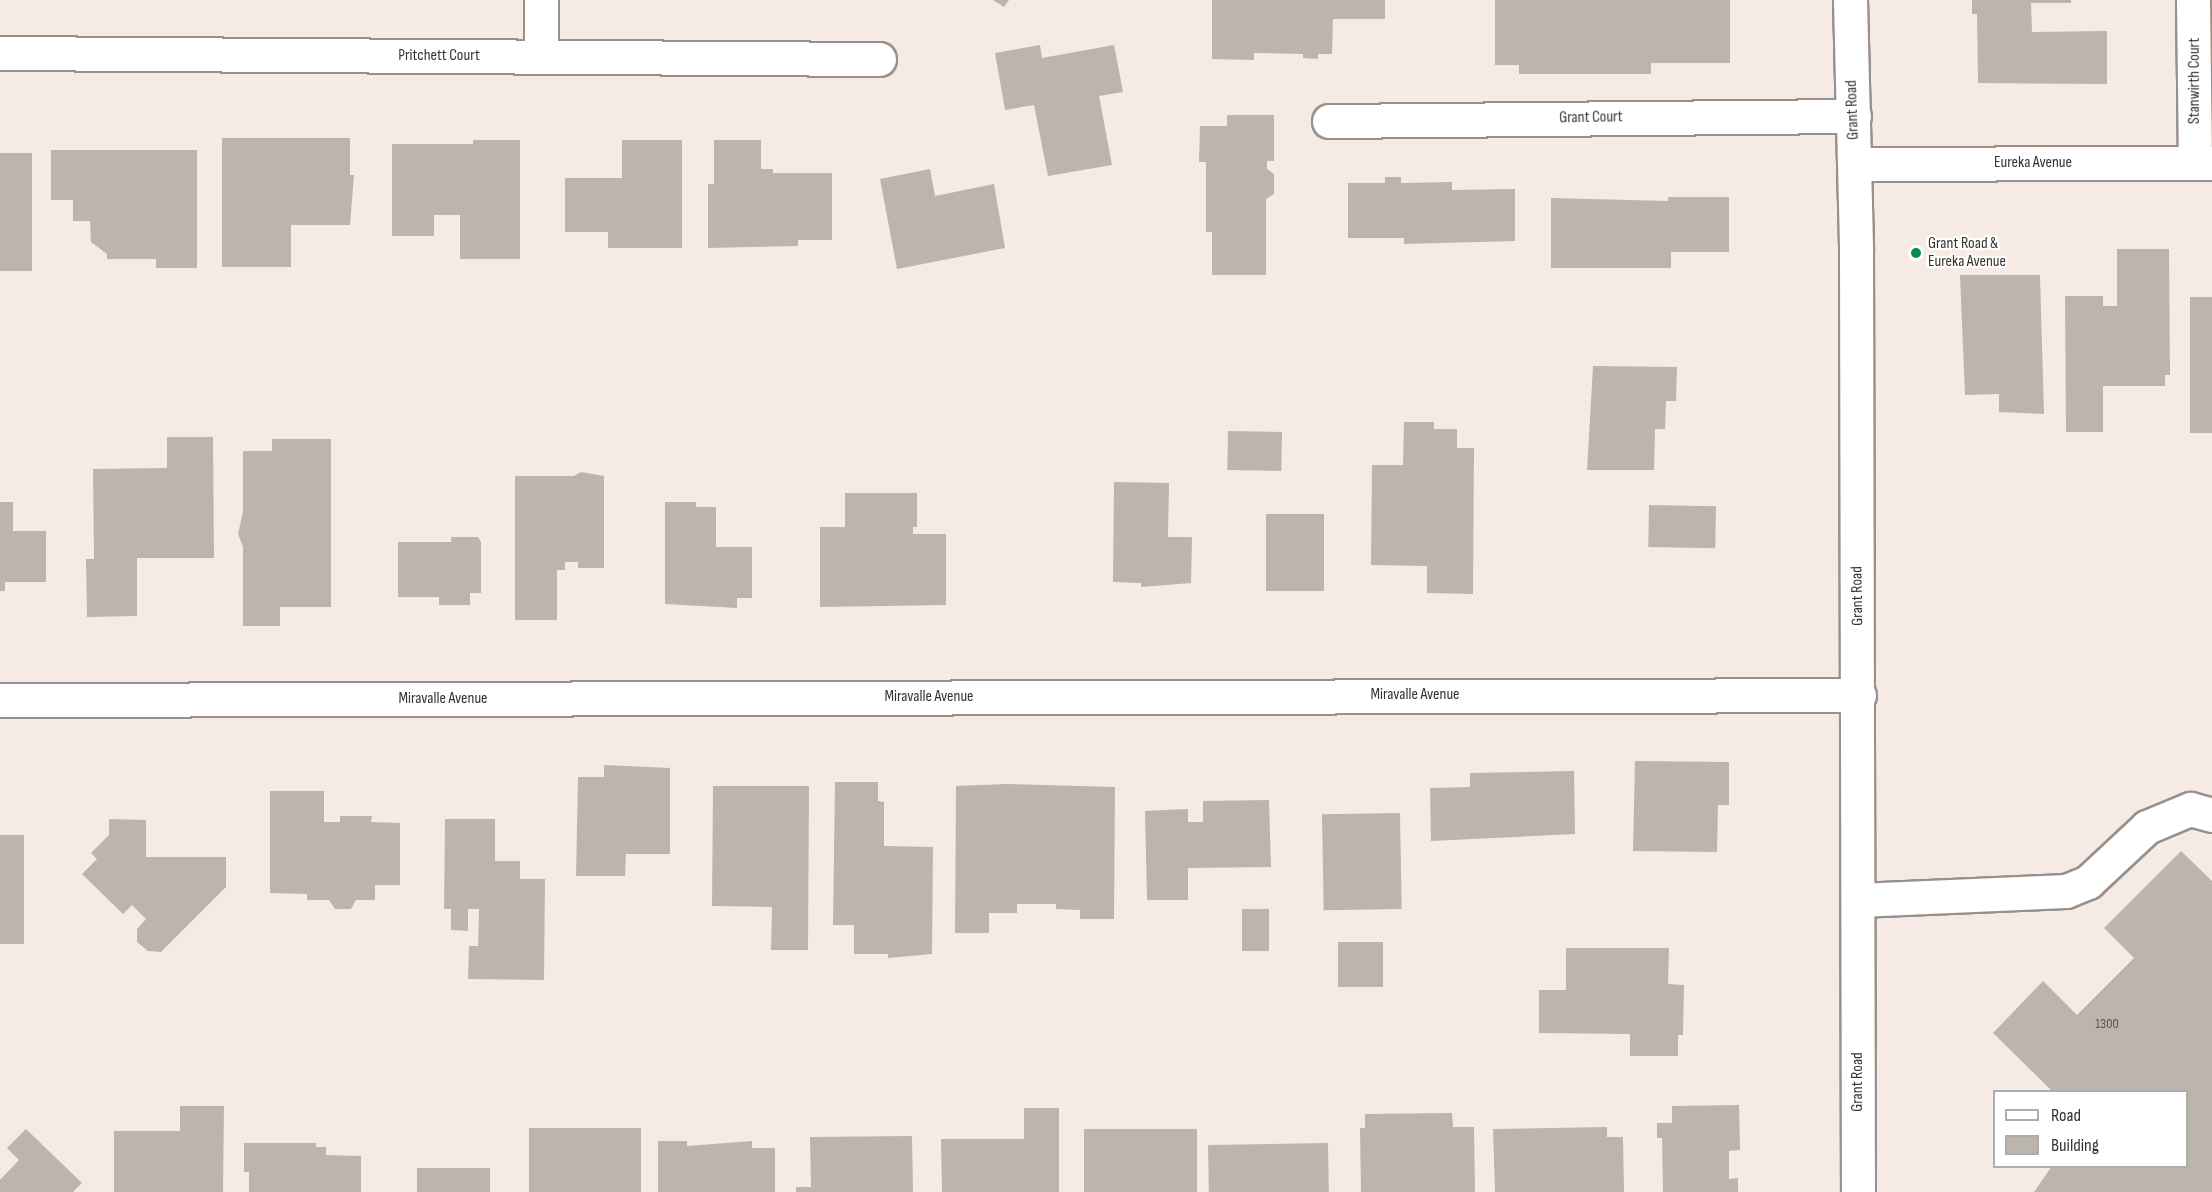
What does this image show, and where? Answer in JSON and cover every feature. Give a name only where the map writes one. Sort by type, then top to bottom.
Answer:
[{"type":"street","points":[[542,0],[542,56]]},
{"type":"street","name":"Grant Road","points":[[1850,0],[1855,164],[1859,695],[1858,1192]]},
{"type":"street","name":"Stanwirth Court","points":[[2193,0],[2203,163]]},
{"type":"street","name":"Pritchett Court","points":[[0,53],[879,59]]},
{"type":"street","name":"Grant Court","points":[[1329,121],[1854,116]]},
{"type":"street","name":"Eureka Avenue","points":[[1855,164],[2203,163]]},
{"type":"street","name":"Miravalle Avenue","points":[[0,700],[1859,695]]},
{"type":"street","points":[[1858,900],[2066,891],[2088,882],[2147,827],[2190,809],[2212,815]]},
{"type":"building","points":[[993,0],[1009,0],[1004,7]]},
{"type":"building","points":[[1212,0],[1385,0],[1385,19],[1333,19],[1332,54],[1318,54],[1318,59],[1303,58],[1303,54],[1254,53],[1254,60],[1212,59]]},
{"type":"building","points":[[1495,0],[1730,0],[1730,63],[1651,63],[1651,74],[1519,74],[1519,65],[1495,65]]},
{"type":"building","points":[[1972,0],[2071,0],[2071,3],[2031,3],[2032,32],[2107,31],[2107,84],[1978,83],[1977,14],[1972,14]]},
{"type":"building","points":[[1040,45],[1042,58],[1114,45],[1123,92],[1099,96],[1112,165],[1048,176],[1034,105],[1005,110],[995,53]]},
{"type":"building","points":[[1227,115],[1274,115],[1274,161],[1267,161],[1267,169],[1274,174],[1274,194],[1266,199],[1266,275],[1212,275],[1212,232],[1206,232],[1206,162],[1199,162],[1200,126],[1227,126]]},
{"type":"building","points":[[222,138],[350,138],[350,175],[354,175],[350,225],[291,225],[291,267],[222,267]]},
{"type":"building","points":[[473,140],[520,140],[520,259],[460,259],[460,215],[434,215],[434,236],[392,236],[392,144],[473,144]]},
{"type":"building","points":[[622,140],[682,140],[682,248],[608,248],[608,232],[565,232],[565,178],[622,178]]},
{"type":"building","points":[[714,140],[761,140],[761,169],[773,169],[773,173],[832,173],[832,240],[798,240],[798,246],[708,248],[708,184],[714,184]]},
{"type":"building","points":[[51,150],[197,150],[197,268],[156,268],[156,259],[107,259],[107,254],[91,242],[90,221],[73,221],[73,200],[51,200]]},
{"type":"building","points":[[0,153],[32,153],[32,271],[0,271]]},
{"type":"building","points":[[930,169],[935,196],[994,184],[1005,248],[897,269],[880,179]]},
{"type":"building","points":[[1385,177],[1401,177],[1401,183],[1452,182],[1452,190],[1515,189],[1515,241],[1404,244],[1404,238],[1348,238],[1348,183],[1385,183]]},
{"type":"building","points":[[1668,197],[1729,197],[1729,252],[1671,252],[1671,268],[1551,268],[1551,198],[1668,201]]},
{"type":"building","points":[[2117,249],[2169,249],[2170,375],[2165,375],[2165,386],[2103,386],[2103,432],[2066,432],[2065,296],[2103,296],[2103,306],[2117,306]]},
{"type":"building","points":[[1960,275],[2040,275],[2044,414],[1999,412],[1999,394],[1965,395]]},
{"type":"building","points":[[2190,297],[2212,297],[2212,433],[2190,433]]},
{"type":"building","points":[[1593,366],[1677,367],[1676,401],[1666,401],[1665,429],[1655,429],[1654,470],[1587,470]]},
{"type":"building","points":[[1404,422],[1434,422],[1434,429],[1457,429],[1457,448],[1474,448],[1473,594],[1427,593],[1427,566],[1371,565],[1372,465],[1403,465]]},
{"type":"building","points":[[1228,431],[1282,432],[1281,471],[1227,470]]},
{"type":"building","points":[[167,437],[213,437],[214,558],[137,558],[137,616],[87,617],[86,559],[94,559],[93,469],[167,468]]},
{"type":"building","points":[[272,439],[331,439],[331,607],[280,607],[280,626],[243,626],[243,547],[238,534],[243,512],[243,451],[272,451]]},
{"type":"building","points":[[581,472],[604,476],[604,568],[578,568],[578,562],[565,562],[565,570],[557,570],[557,620],[515,620],[515,476],[574,476]]},
{"type":"building","points":[[1114,482],[1169,483],[1168,537],[1192,537],[1191,583],[1141,587],[1141,583],[1113,582]]},
{"type":"building","points":[[845,493],[917,493],[917,527],[913,527],[913,534],[946,534],[946,605],[820,607],[820,527],[845,527]]},
{"type":"building","points":[[0,502],[13,502],[13,531],[46,531],[46,582],[5,582],[5,591],[0,591]]},
{"type":"building","points":[[665,502],[696,502],[696,507],[716,507],[716,547],[752,547],[752,598],[737,598],[737,608],[665,604]]},
{"type":"building","points":[[1649,505],[1716,506],[1715,548],[1648,547]]},
{"type":"building","points":[[1266,514],[1324,514],[1324,591],[1266,591]]},
{"type":"building","points":[[451,537],[478,537],[481,542],[481,593],[470,593],[470,605],[439,605],[439,597],[398,597],[398,542],[451,542]]},
{"type":"building","points":[[1635,761],[1729,762],[1729,805],[1718,805],[1717,852],[1633,851]]},
{"type":"building","points":[[604,765],[670,768],[670,854],[626,854],[625,876],[576,876],[578,777],[604,777]]},
{"type":"building","points":[[1574,771],[1575,834],[1431,841],[1430,788],[1470,787],[1470,773]]},
{"type":"building","points":[[835,782],[878,782],[878,801],[884,802],[884,846],[933,847],[932,954],[888,958],[888,954],[854,954],[854,925],[833,925]]},
{"type":"building","points":[[1006,784],[1115,787],[1114,919],[1080,919],[1080,910],[1056,909],[1056,904],[1017,904],[1017,913],[989,913],[989,933],[955,933],[956,786]]},
{"type":"building","points":[[713,786],[809,786],[808,950],[771,950],[772,907],[712,906]]},
{"type":"building","points":[[270,791],[324,791],[324,822],[340,822],[340,816],[372,816],[371,822],[400,823],[400,885],[375,885],[375,900],[356,900],[351,909],[335,909],[329,900],[307,900],[307,894],[270,893]]},
{"type":"building","points":[[1269,800],[1271,867],[1188,868],[1188,900],[1147,900],[1145,811],[1188,809],[1188,822],[1203,822],[1203,801]]},
{"type":"building","points":[[1400,813],[1402,909],[1324,910],[1322,814]]},
{"type":"building","points":[[109,819],[146,820],[146,857],[226,857],[226,887],[161,952],[148,951],[137,942],[137,929],[146,919],[132,905],[123,914],[82,874],[97,859],[91,853],[109,835]]},
{"type":"building","points":[[445,819],[495,819],[495,861],[520,861],[520,879],[545,879],[544,980],[468,979],[469,946],[478,946],[479,909],[468,909],[468,931],[451,930],[451,909],[444,909]]},
{"type":"building","points":[[0,835],[24,835],[24,944],[0,944]]},
{"type":"building","points":[[2181,851],[2212,881],[2212,1192],[2034,1192],[2051,1168],[2188,1168],[2188,1090],[2051,1090],[1993,1033],[2043,981],[2077,1015],[2134,958],[2104,928]]},
{"type":"building","points":[[1242,909],[1269,909],[1269,951],[1242,951]]},
{"type":"building","points":[[1338,942],[1383,942],[1383,987],[1338,987]]},
{"type":"building","points":[[1566,948],[1669,948],[1668,984],[1684,985],[1683,1035],[1678,1035],[1678,1056],[1630,1056],[1630,1034],[1539,1033],[1539,990],[1566,990]]},
{"type":"building","points":[[1739,1105],[1740,1150],[1729,1151],[1729,1179],[1738,1178],[1738,1192],[1663,1192],[1662,1138],[1657,1138],[1657,1123],[1672,1123],[1672,1106]]},
{"type":"building","points":[[180,1106],[224,1106],[223,1192],[114,1192],[114,1131],[180,1131]]},
{"type":"building","points":[[1024,1108],[1059,1108],[1059,1192],[942,1192],[941,1139],[1024,1139]]},
{"type":"building","points":[[1452,1113],[1453,1127],[1474,1127],[1475,1192],[1361,1192],[1360,1128],[1365,1128],[1365,1114]]},
{"type":"building","points":[[1607,1127],[1607,1137],[1623,1137],[1624,1192],[1495,1192],[1493,1129]]},
{"type":"building","points":[[529,1128],[641,1128],[641,1192],[529,1192]]},
{"type":"building","points":[[26,1129],[82,1183],[73,1192],[0,1192],[0,1180],[19,1160],[7,1148]]},
{"type":"building","points":[[1084,1129],[1197,1129],[1197,1192],[1084,1192]]},
{"type":"building","points":[[912,1136],[913,1192],[796,1192],[796,1187],[811,1187],[810,1137]]},
{"type":"building","points":[[658,1141],[687,1141],[687,1146],[752,1141],[752,1148],[775,1148],[775,1192],[658,1192]]},
{"type":"building","points":[[244,1143],[316,1143],[316,1147],[326,1147],[326,1155],[361,1156],[361,1192],[249,1192],[249,1172],[244,1172]]},
{"type":"building","points":[[1328,1143],[1329,1192],[1209,1192],[1208,1145]]},
{"type":"building","points":[[417,1168],[490,1168],[490,1192],[417,1192]]},
{"type":"place","name":"Grant Road & Eureka Avenue","points":[[1916,253]]}]
